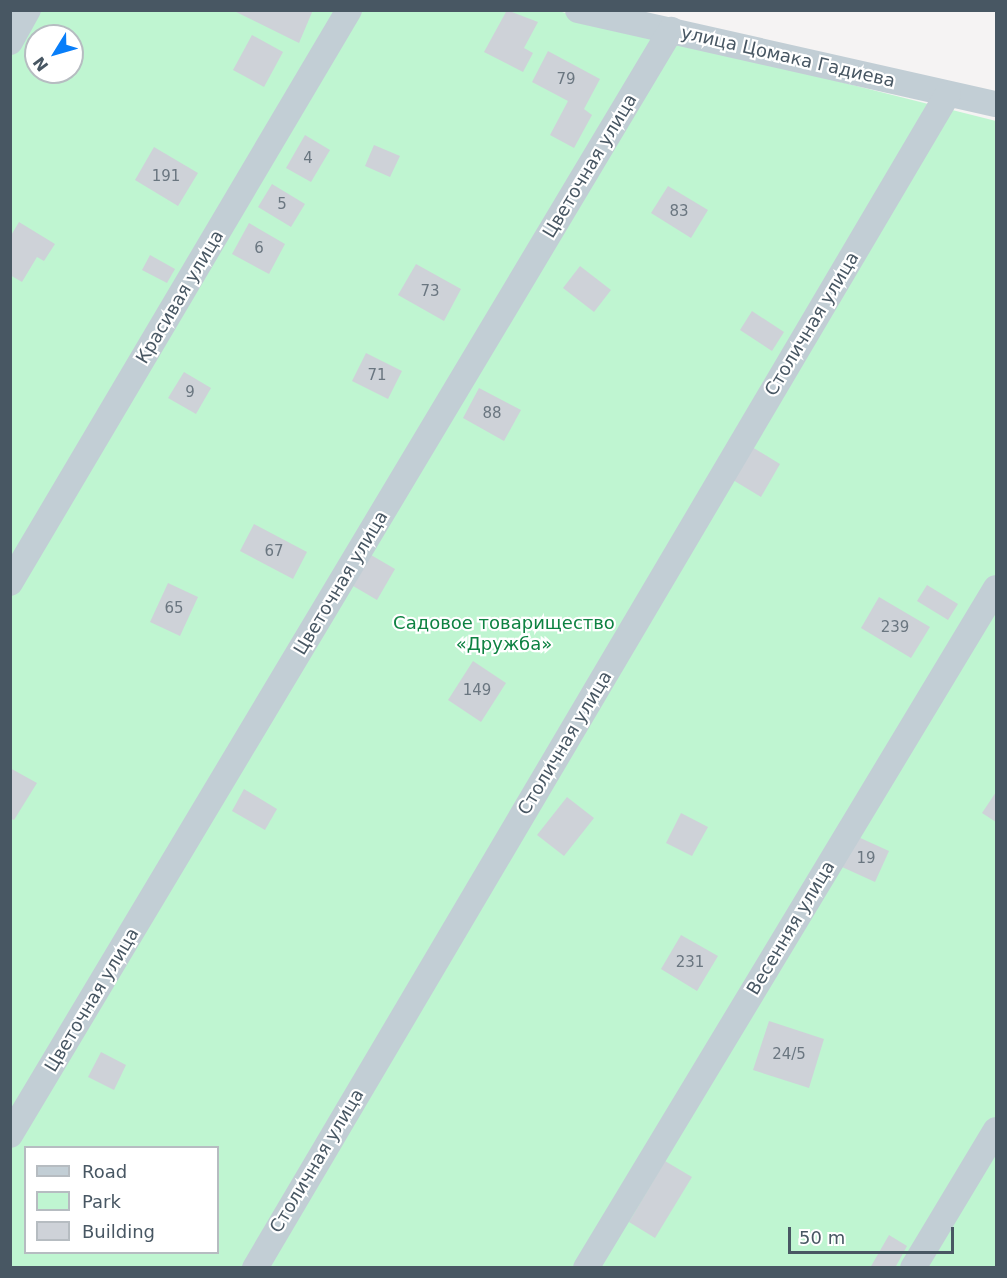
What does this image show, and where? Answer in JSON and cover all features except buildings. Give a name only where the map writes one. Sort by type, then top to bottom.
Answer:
[{"type":"street","points":[[10,42],[28,10]]},
{"type":"street","name":"Красивая улица","points":[[10,584],[349,10]]},
{"type":"street","name":"улица Цомака Гадиева","points":[[578,10],[996,105]]},
{"type":"street","name":"Цветочная улица","points":[[10,1135],[671,30]]},
{"type":"street","name":"Столичная улица","points":[[255,1268],[948,94]]},
{"type":"street","name":"Весенняя улица","points":[[586,1268],[996,588]]},
{"type":"street","points":[[913,1268],[996,1130]]},
{"type":"green space","name":"Садовое товарищество «Дружба»","points":[[10,11],[558,11],[996,121],[996,1267],[11,1267]]}]
